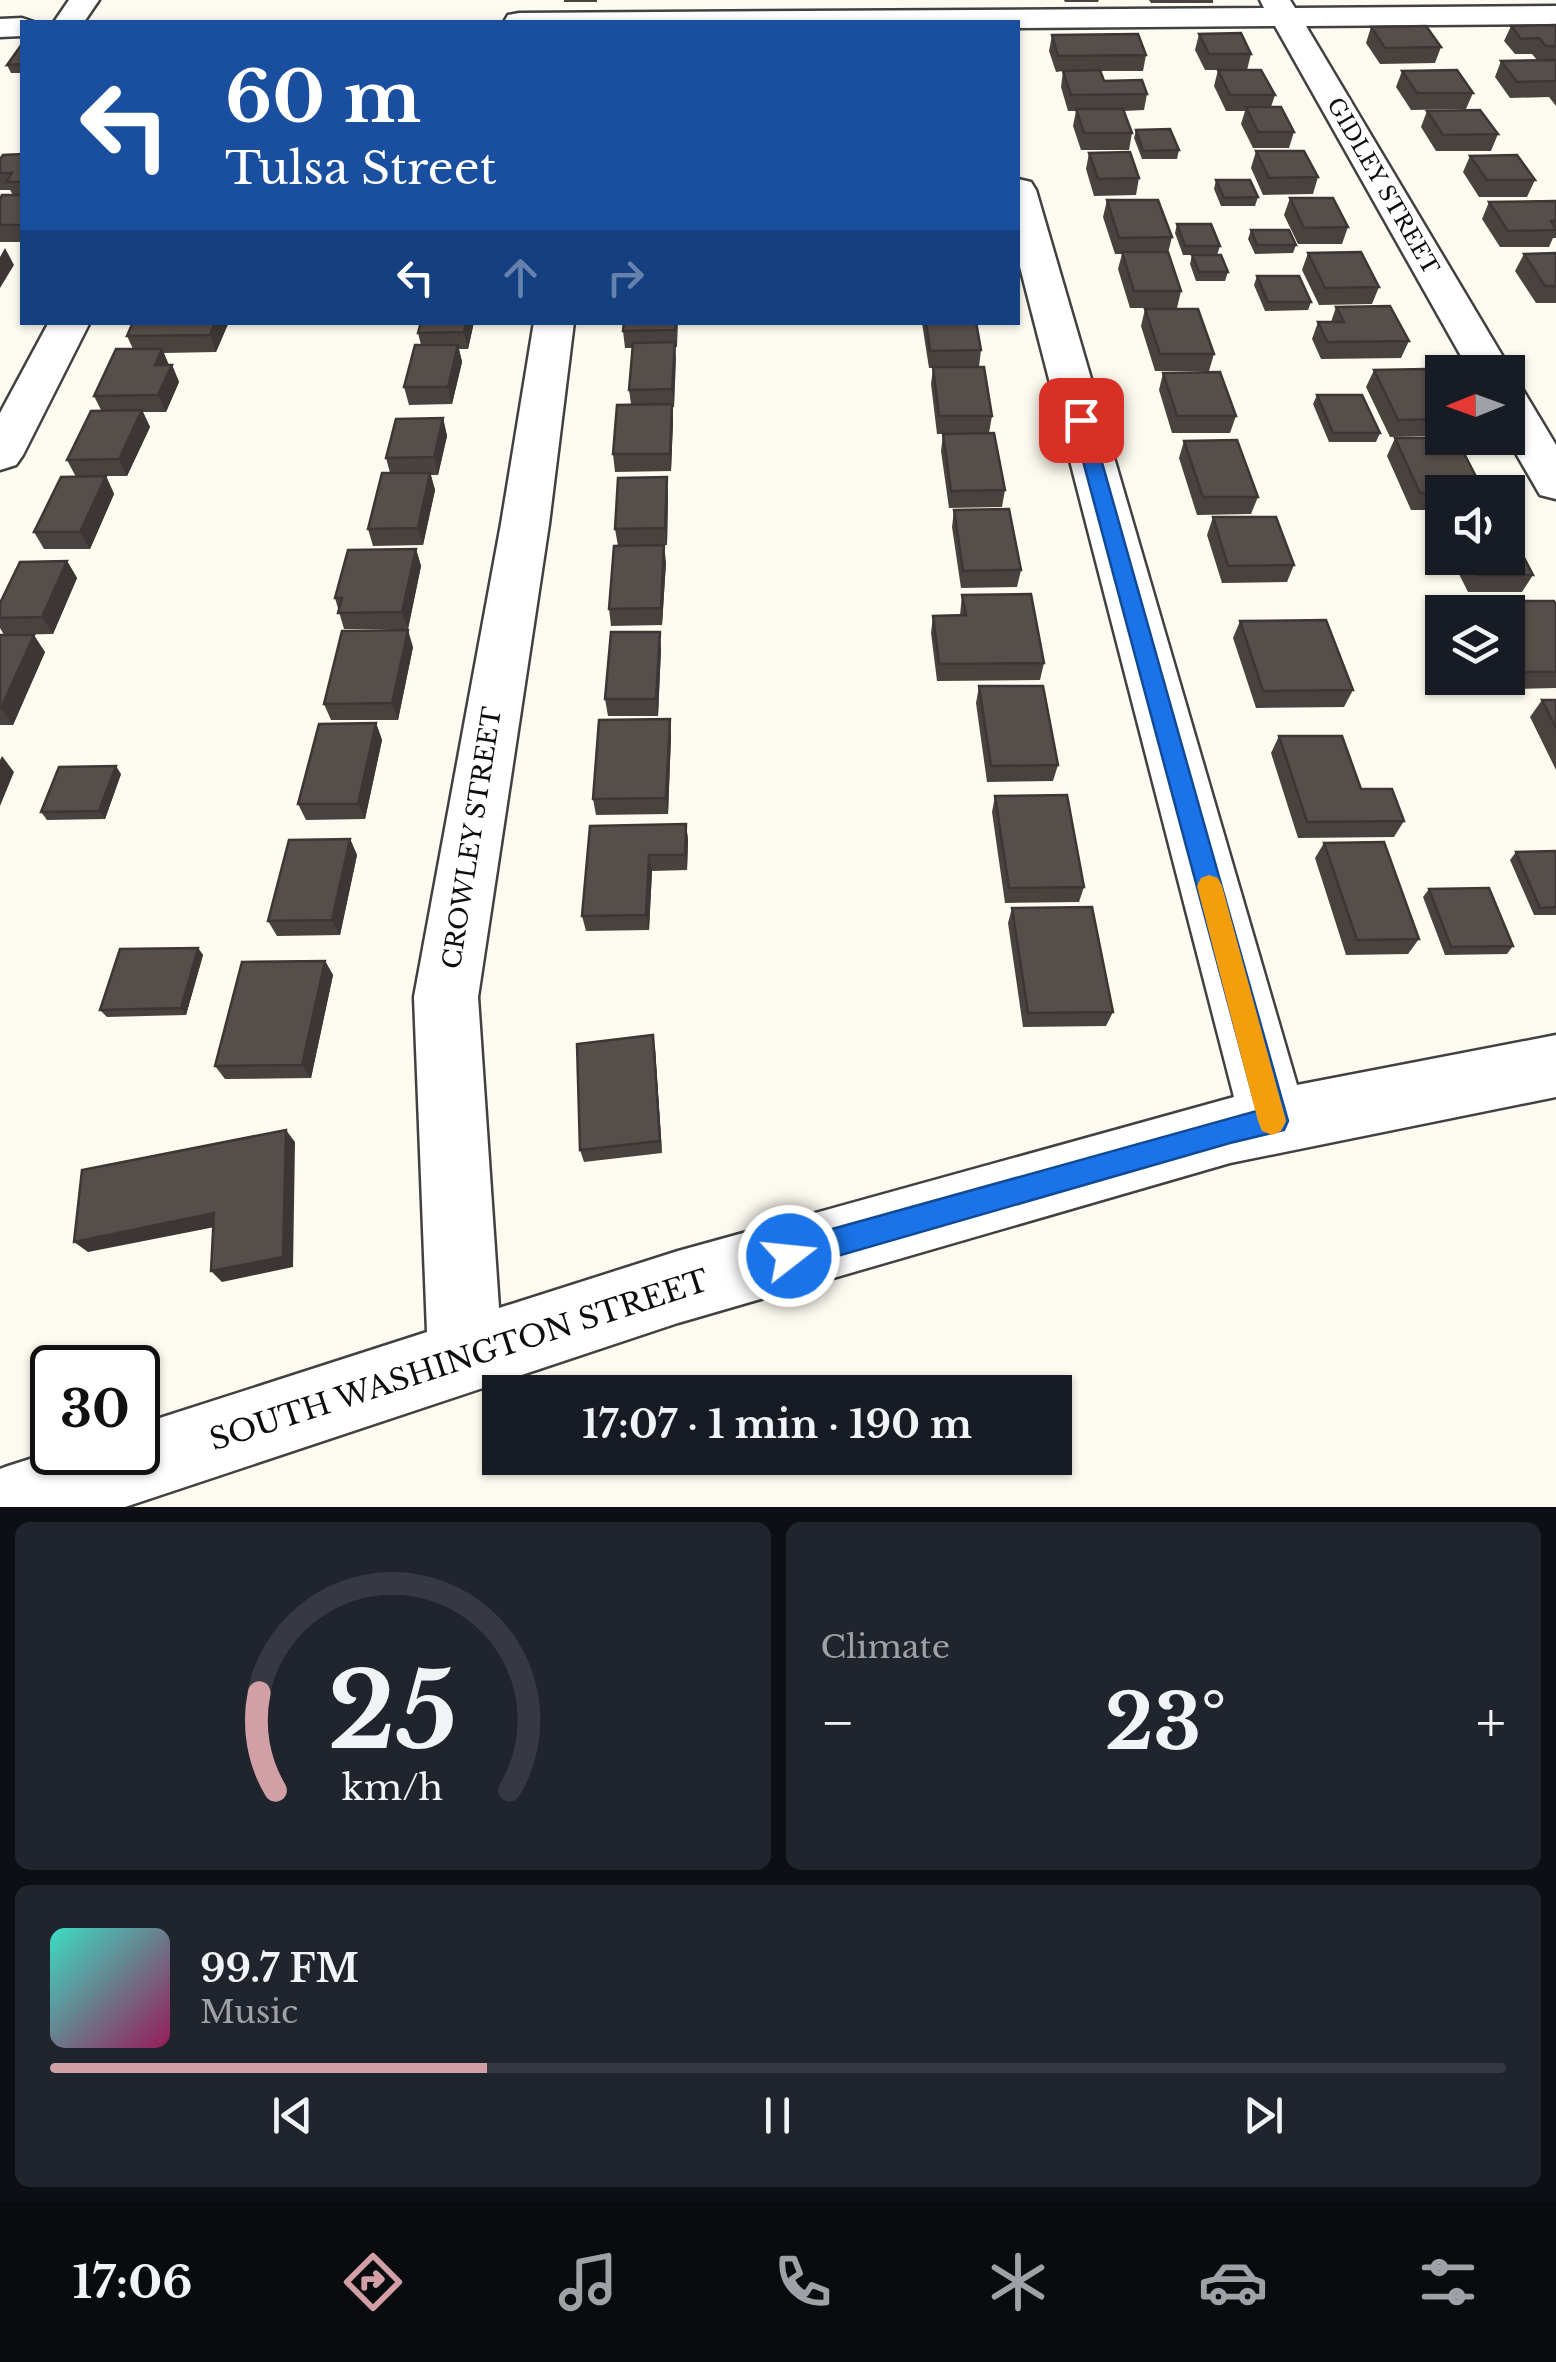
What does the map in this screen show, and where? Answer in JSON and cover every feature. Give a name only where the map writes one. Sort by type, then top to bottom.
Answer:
[{"type":"street","points":[[608,20],[657,10],[972,14],[1280,8],[1556,15]]},
{"type":"street","name":"GIDLEY STREET","points":[[1280,8],[1481,355]]},
{"type":"street","points":[[1020,197],[1274,1121]]},
{"type":"street","points":[[0,455],[68,325]]},
{"type":"street","name":"CROWLEY STREET","points":[[464,1357],[446,997],[525,524],[554,325]]},
{"type":"street","points":[[1525,430],[1556,484]]},
{"type":"street","name":"SOUTH WASHINGTON STREET","points":[[5,1507],[678,1287],[1230,1130],[1556,1066]]},
{"type":"building","points":[[1556,25],[1556,46],[1546,46],[1539,38],[1521,39],[1511,26]]},
{"type":"building","points":[[1426,26],[1441,47],[1385,48],[1371,27]]},
{"type":"building","points":[[1241,33],[1251,54],[1209,54],[1199,34]]},
{"type":"building","points":[[1138,34],[1146,55],[1058,56],[1052,35]]},
{"type":"building","points":[[20,47],[20,64],[7,65]]},
{"type":"building","points":[[1556,60],[1556,81],[1517,82],[1501,61]]},
{"type":"building","points":[[1100,70],[1104,81],[1142,80],[1147,94],[1071,95],[1063,71]]},
{"type":"building","points":[[1218,70],[1261,70],[1275,95],[1230,95]]},
{"type":"building","points":[[1457,70],[1473,93],[1417,93],[1402,71]]},
{"type":"building","points":[[1246,107],[1281,107],[1294,132],[1258,132]]},
{"type":"building","points":[[1076,109],[1123,109],[1132,133],[1084,133]]},
{"type":"building","points":[[1480,110],[1498,134],[1443,135],[1427,111]]},
{"type":"building","points":[[1170,129],[1179,150],[1143,151],[1136,130]]},
{"type":"building","points":[[1256,151],[1304,151],[1318,177],[1269,178]]},
{"type":"building","points":[[1130,152],[1139,178],[1098,179],[1089,153]]},
{"type":"building","points":[[20,154],[20,182],[6,182],[12,173],[0,173],[3,155]]},
{"type":"building","points":[[1517,155],[1535,180],[1487,180],[1470,156]]},
{"type":"building","points":[[1216,180],[1250,180],[1258,197],[1224,198]]},
{"type":"building","points":[[2,195],[20,195],[20,225],[0,225]]},
{"type":"building","points":[[1290,198],[1333,198],[1348,227],[1304,228]]},
{"type":"building","points":[[1107,200],[1158,200],[1172,237],[1119,238]]},
{"type":"building","points":[[1556,201],[1556,221],[1551,221],[1556,230],[1508,231],[1489,202]]},
{"type":"building","points":[[1177,224],[1211,224],[1220,246],[1185,246]]},
{"type":"building","points":[[1251,230],[1289,230],[1296,245],[1257,245]]},
{"type":"building","points":[[1122,252],[1168,252],[1181,291],[1134,291]]},
{"type":"building","points":[[1361,252],[1379,287],[1325,288],[1308,253]]},
{"type":"building","points":[[1556,253],[1556,286],[1545,286],[1524,254]]},
{"type":"building","points":[[1192,255],[1221,255],[1228,272],[1199,272]]},
{"type":"building","points":[[1257,276],[1299,276],[1311,302],[1268,302]]},
{"type":"building","points":[[1390,306],[1409,341],[1327,342],[1318,322],[1344,322],[1336,307]]},
{"type":"building","points":[[1145,309],[1198,309],[1214,354],[1160,354]]},
{"type":"building","points":[[132,325],[214,325],[210,335],[127,336]]},
{"type":"building","points":[[420,325],[465,325],[464,332],[418,333]]},
{"type":"building","points":[[624,325],[676,325],[675,330],[623,331]]},
{"type":"building","points":[[926,325],[977,325],[981,350],[930,351]]},
{"type":"building","points":[[675,342],[672,389],[629,390],[633,343]]},
{"type":"building","points":[[415,345],[458,345],[448,387],[404,387]]},
{"type":"building","points":[[116,349],[162,349],[155,365],[172,365],[158,395],[94,396]]},
{"type":"building","points":[[933,367],[984,367],[992,416],[939,416]]},
{"type":"building","points":[[1425,369],[1425,419],[1398,420],[1374,370]]},
{"type":"building","points":[[1220,372],[1236,416],[1177,416],[1163,373]]},
{"type":"building","points":[[1317,395],[1362,395],[1380,433],[1333,433]]},
{"type":"building","points":[[672,404],[670,454],[613,454],[617,405]]},
{"type":"building","points":[[142,410],[119,459],[67,460],[91,411]]},
{"type":"building","points":[[443,418],[434,457],[386,458],[396,419]]},
{"type":"building","points":[[994,433],[1005,490],[951,491],[943,434]]},
{"type":"building","points":[[1395,438],[1425,438],[1425,455],[1465,455],[1475,475],[1425,475],[1425,493],[1420,493]]},
{"type":"building","points":[[1237,440],[1258,497],[1203,497],[1184,441]]},
{"type":"building","points":[[382,473],[430,473],[418,528],[368,529]]},
{"type":"building","points":[[106,476],[80,532],[34,532],[61,477]]},
{"type":"building","points":[[667,477],[665,528],[615,529],[618,478]]},
{"type":"building","points":[[1009,509],[1021,570],[963,571],[954,510]]},
{"type":"building","points":[[1213,517],[1276,517],[1294,565],[1228,566]]},
{"type":"building","points":[[664,545],[661,608],[609,609],[614,546]]},
{"type":"building","points":[[416,549],[402,612],[338,613],[342,598],[335,598],[348,550]]},
{"type":"building","points":[[67,561],[42,617],[0,618],[0,603],[20,562]]},
{"type":"building","points":[[1031,594],[1044,663],[939,664],[933,616],[966,615],[962,595]]},
{"type":"building","points":[[1525,601],[1554,601],[1556,605],[1556,672],[1525,672]]},
{"type":"building","points":[[1326,620],[1353,690],[1263,691],[1240,621]]},
{"type":"building","points":[[408,630],[392,703],[324,704],[342,631]]},
{"type":"building","points":[[611,632],[660,632],[656,699],[605,699]]},
{"type":"building","points":[[0,635],[34,635],[1,708],[0,708]]},
{"type":"building","points":[[979,686],[1043,686],[1058,765],[991,766]]},
{"type":"building","points":[[1542,700],[1556,700],[1556,728]]},
{"type":"building","points":[[670,719],[666,798],[593,799],[599,720]]},
{"type":"building","points":[[376,723],[358,804],[298,804],[319,724]]},
{"type":"building","points":[[1279,736],[1342,736],[1361,789],[1392,789],[1404,821],[1307,822]]},
{"type":"building","points":[[116,766],[99,811],[41,812],[59,767]]},
{"type":"building","points":[[1067,795],[1084,887],[1009,888],[995,796]]},
{"type":"building","points":[[686,824],[685,855],[649,855],[646,915],[582,916],[590,826]]},
{"type":"building","points":[[350,839],[332,920],[268,921],[289,840]]},
{"type":"building","points":[[1384,842],[1419,939],[1357,940],[1324,843]]},
{"type":"building","points":[[1556,851],[1556,907],[1540,908],[1516,852]]},
{"type":"building","points":[[1489,888],[1513,946],[1451,947],[1429,889]]},
{"type":"building","points":[[1092,907],[1113,1012],[1028,1013],[1012,908]]},
{"type":"building","points":[[198,948],[181,1008],[100,1010],[120,949]]},
{"type":"building","points":[[325,961],[302,1065],[215,1066],[242,962]]},
{"type":"building","points":[[653,1035],[660,1141],[580,1150],[577,1044]]},
{"type":"building","points":[[286,1130],[283,1257],[211,1271],[214,1213],[74,1242],[82,1170]]},
{"type":"slow traffic","points":[[1209,886],[1272,1121]]},
{"type":"route","points":[[789,1256],[1230,1130],[1274,1121],[1081,420]]}]
